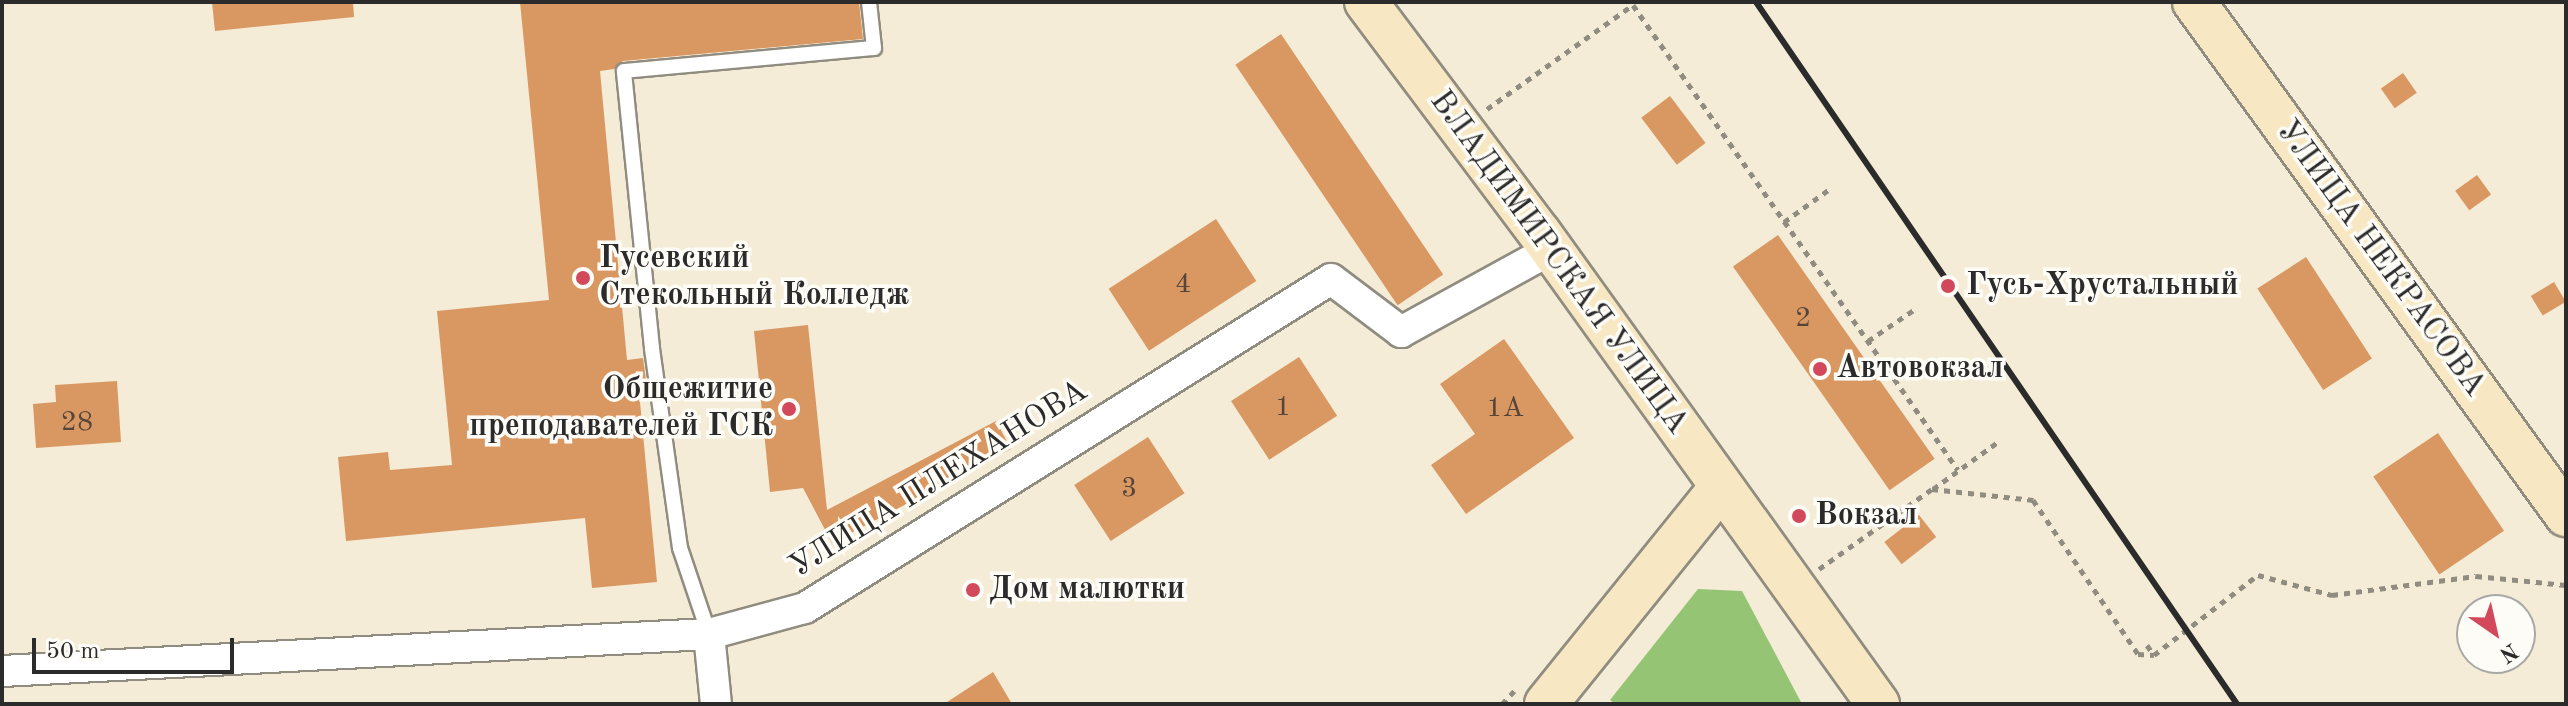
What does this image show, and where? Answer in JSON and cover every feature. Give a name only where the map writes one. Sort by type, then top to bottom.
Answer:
[{"type":"street","name":"ВЛАДИМИРСКАЯ УЛИЦА","points":[[1366,2],[1552,249],[1878,704]]},
{"type":"street","name":"УЛИЦА НЕКРАСОВА","points":[[2194,2],[2566,515]]},
{"type":"street","name":"УЛИЦА ПЛЕХАНОВА","points":[[2,671],[709,634],[805,608],[1331,279],[1401,332],[1552,249]]},
{"type":"street","points":[[1546,704],[1721,487]]},
{"type":"street","points":[[709,634],[716,704]]},
{"type":"lane","points":[[709,634],[680,548],[652,348],[624,71],[874,48],[869,2]]},
{"type":"path","points":[[1460,128],[1633,4],[1958,470]]},
{"type":"path","points":[[1784,222],[1831,188]]},
{"type":"path","points":[[1868,341],[1915,309]]},
{"type":"path","points":[[1795,587],[1998,442]]},
{"type":"path","points":[[1932,489],[2033,500],[2138,654],[2154,655],[2258,575],[2332,595],[2476,576],[2566,585]]},
{"type":"path","points":[[2147,645],[2154,655]]},
{"type":"green space","points":[[1698,589],[1742,591],[1802,704],[1615,704],[1610,700]]},
{"type":"building","points":[[212,2],[353,2],[354,17],[215,31]]},
{"type":"building","name":"Гусевский Стекольный Колледж","points":[[520,2],[859,2],[863,39],[623,61],[614,69],[600,71],[627,360],[643,358],[646,380],[638,381],[657,582],[592,588],[585,518],[346,541],[338,457],[388,452],[390,470],[452,465],[437,311],[549,300]]},
{"type":"building","points":[[1281,34],[1443,274],[1398,305],[1235,65]]},
{"type":"building","points":[[2403,73],[2417,93],[2395,108],[2381,88]]},
{"type":"building","points":[[1670,96],[1706,143],[1677,165],[1641,118]]},
{"type":"building","points":[[2477,175],[2491,194],[2469,210],[2455,191]]},
{"type":"building","points":[[1216,219],[1256,281],[1149,351],[1109,289]]},
{"type":"building","points":[[1778,235],[1935,459],[1890,490],[1733,267]]},
{"type":"building","points":[[2306,257],[2372,358],[2323,390],[2257,289]]},
{"type":"building","points":[[2554,282],[2566,302],[2543,316],[2531,296]]},
{"type":"building","points":[[808,325],[827,510],[996,421],[1011,449],[832,543],[803,488],[770,492],[754,331]]},
{"type":"building","points":[[1504,339],[1574,438],[1466,514],[1431,465],[1475,434],[1440,384]]},
{"type":"building","points":[[1299,357],[1337,416],[1269,460],[1231,401]]},
{"type":"building","points":[[117,381],[121,442],[36,448],[33,404],[56,402],[55,385]]},
{"type":"building","points":[[2438,433],[2504,531],[2439,574],[2373,477]]},
{"type":"building","points":[[1148,437],[1184,493],[1111,541],[1074,485]]},
{"type":"building","points":[[1919,515],[1936,537],[1902,564],[1884,542]]},
{"type":"building","points":[[993,672],[1012,704],[944,704]]},
{"type":"railway","points":[[1756,2],[2237,704]]},
{"type":"place","name":"Гусевский Стекольный Колледж","points":[[583,278]]},
{"type":"place","name":"Гусь-Хрустальный","points":[[1948,286]]},
{"type":"place","name":"Автовокзал","points":[[1820,369]]},
{"type":"place","name":"Общежитие преподавателей ГСК","points":[[789,409]]},
{"type":"place","name":"Вокзал","points":[[1799,516]]},
{"type":"place","name":"Дом малютки","points":[[973,590]]}]
